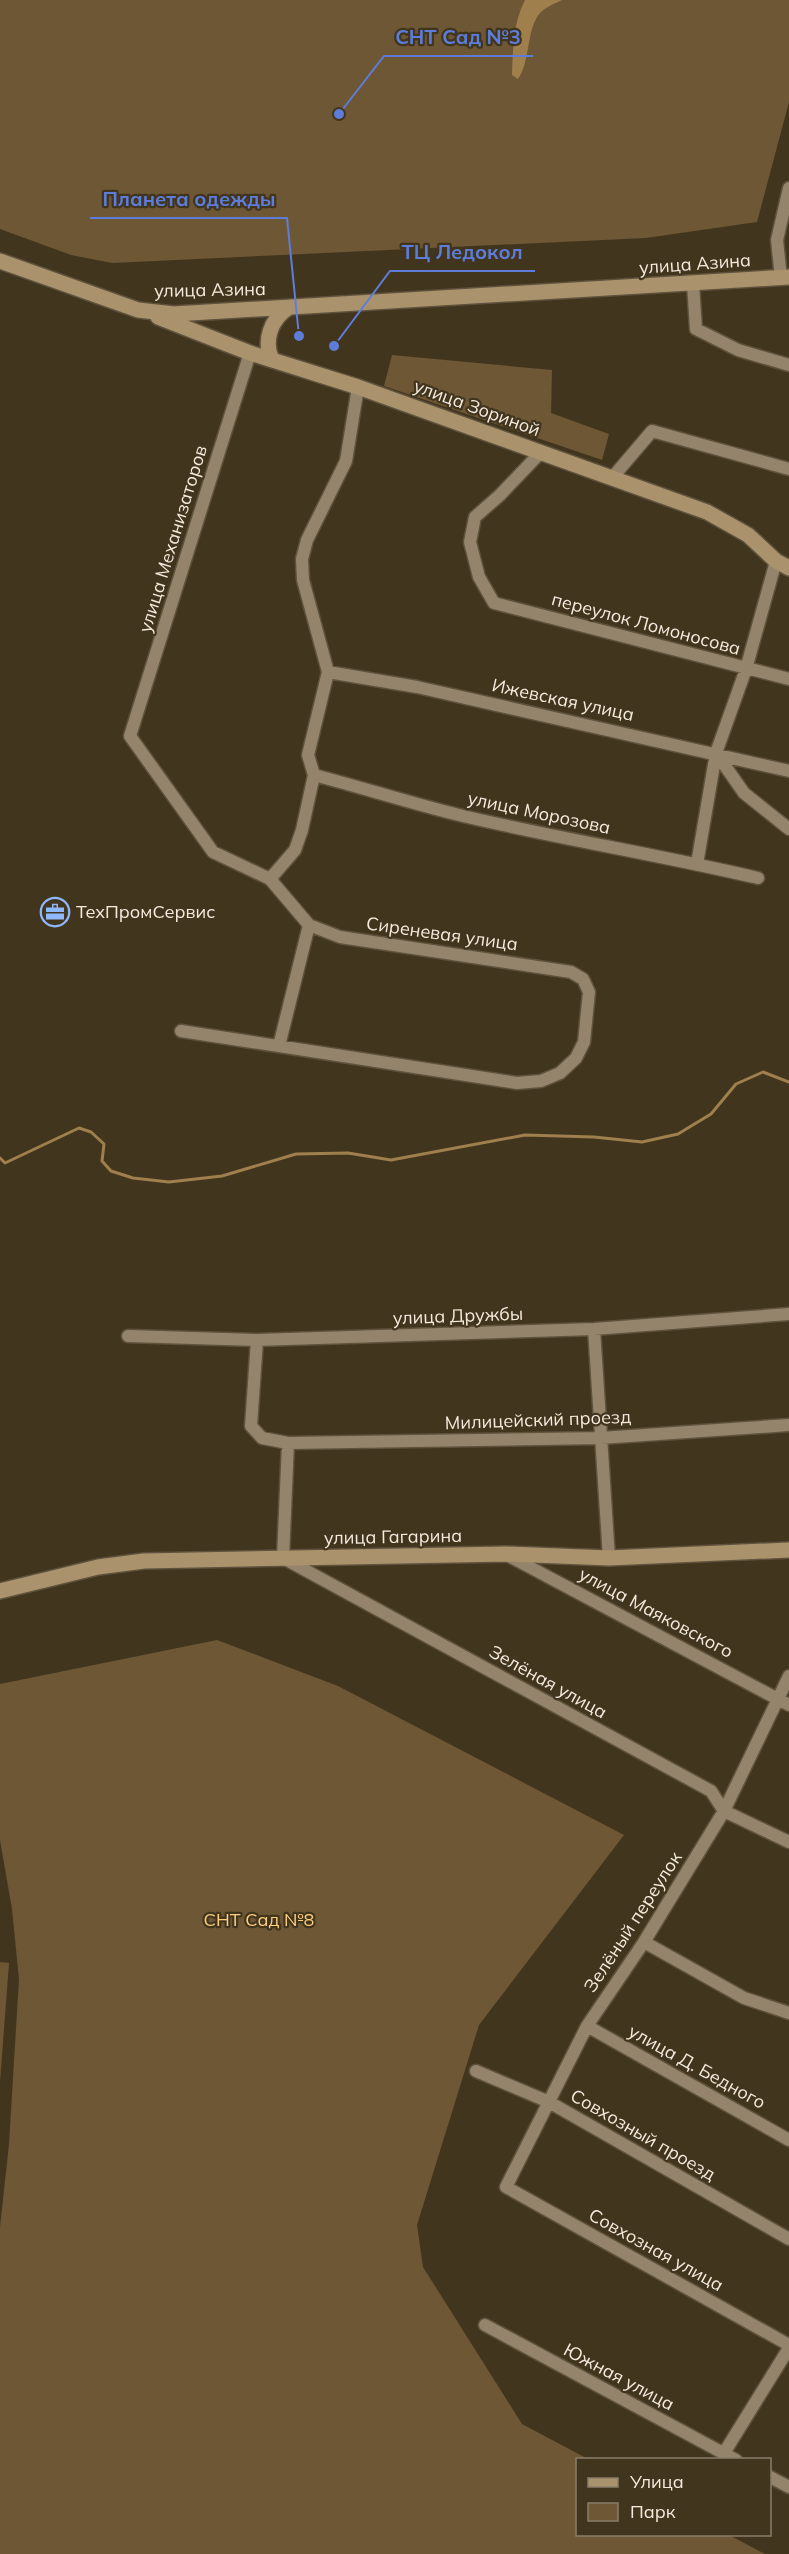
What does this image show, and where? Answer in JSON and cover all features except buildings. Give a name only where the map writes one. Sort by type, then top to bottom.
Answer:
[{"type":"main road","name":"улица Азина","points":[[0,261],[138,310],[174,314],[785,277]]},
{"type":"main road","points":[[272,360],[268,345],[270,334],[275,320],[288,308]]},
{"type":"main road","name":"улица Зориной","points":[[138,310],[272,360],[358,387],[707,512],[748,535],[783,565]]},
{"type":"main road","name":"улица Гагарина","points":[[0,1591],[98,1567],[144,1561],[506,1554],[609,1558],[789,1550]]},
{"type":"street","points":[[785,277],[777,240],[789,188]]},
{"type":"street","points":[[693,284],[696,328],[738,350],[789,365]]},
{"type":"street","name":"улица Механизаторов","points":[[250,352],[130,736],[213,852],[270,879]]},
{"type":"street","points":[[181,1031],[279,1046],[309,925],[270,879],[295,850],[302,830],[314,775],[308,754],[328,672],[303,580],[302,559],[307,540],[346,461],[358,387]]},
{"type":"street","points":[[612,478],[652,431],[789,469]]},
{"type":"street","name":"переулок Ломоносова","points":[[541,452],[500,495],[475,517],[470,542],[479,577],[494,603],[789,679]]},
{"type":"street","points":[[697,864],[716,753],[783,565]]},
{"type":"street","name":"Ижевская улица","points":[[328,672],[417,687],[789,771]]},
{"type":"street","points":[[716,753],[744,793],[789,830]]},
{"type":"street","name":"улица Морозова","points":[[314,775],[371,789],[402,801],[466,816],[758,878]]},
{"type":"street","name":"Сиреневая улица","points":[[279,1046],[517,1083],[541,1081],[560,1073],[576,1058],[584,1041],[589,992],[583,979],[571,972],[340,937],[309,925]]},
{"type":"street","name":"улица Дружбы","points":[[128,1336],[257,1340],[594,1329],[789,1314]]},
{"type":"street","points":[[594,1329],[609,1558]]},
{"type":"street","name":"Милицейский проезд","points":[[257,1340],[251,1426],[262,1438],[288,1443],[601,1438],[789,1425]]},
{"type":"street","points":[[283,1558],[288,1443]]},
{"type":"street","name":"улица Маяковского","points":[[506,1554],[784,1702]]},
{"type":"street","name":"Зелёная улица","points":[[283,1558],[711,1791],[724,1811],[789,1842]]},
{"type":"street","name":"Зелёный переулок","points":[[506,2187],[587,2026],[644,1942],[724,1811],[784,1702],[789,1676]]},
{"type":"street","points":[[644,1942],[744,1998],[789,2013]]},
{"type":"street","name":"улица Д. Бедного","points":[[587,2026],[789,2140]]},
{"type":"street","name":"Совхозный проезд","points":[[476,2071],[549,2102],[789,2239]]},
{"type":"street","name":"Совхозная улица","points":[[506,2187],[789,2347]]},
{"type":"street","name":"Южная улица","points":[[485,2325],[733,2458]]},
{"type":"street","points":[[724,2453],[789,2347]]},
{"type":"street","points":[[771,2478],[789,2487]]},
{"type":"green space","points":[[0,0],[789,0],[789,102],[757,222],[646,238],[112,263],[71,255],[0,229]]},
{"type":"green space","points":[[392,355],[552,370],[551,413],[609,434],[602,460],[384,386]]},
{"type":"green space","name":"СНТ Сад №8","points":[[217,1640],[338,1686],[624,1835],[479,2025],[417,2225],[423,2267],[522,2424],[586,2458],[576,2458],[576,2536],[731,2536],[765,2554],[0,2554],[0,2227],[9,2144],[19,1979],[12,1909],[0,1840],[0,1684]]},
{"type":"green space","points":[[0,1962],[9,1963],[0,2082]]},
{"type":"shaded area","points":[[525,0],[562,0],[543,10],[536,18],[525,63],[518,79],[512,75],[513,45],[518,18]]},
{"type":"waterway","points":[[0,1158],[5,1163],[79,1128],[91,1132],[104,1144],[102,1161],[111,1171],[133,1178],[169,1182],[222,1176],[296,1154],[348,1153],[391,1160],[525,1135],[594,1137],[642,1142],[678,1134],[711,1114],[736,1084],[763,1072],[789,1082]]},
{"type":"place","name":"СНТ Сад №3","points":[[339,114]]},
{"type":"place","name":"Планета одежды","points":[[299,336]]},
{"type":"place","name":"ТЦ Ледокол","points":[[334,346]]},
{"type":"place","name":"ТехПромСервис","points":[[55,912]]}]
